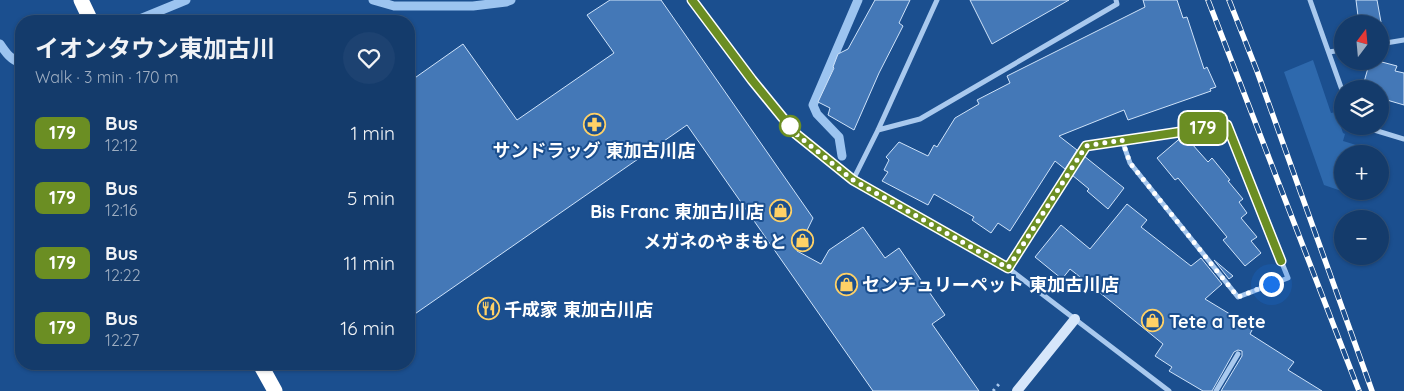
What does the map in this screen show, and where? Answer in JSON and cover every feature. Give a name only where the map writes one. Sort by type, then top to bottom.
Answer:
[{"type":"highway","points":[[81,0],[88,15]]},
{"type":"highway","points":[[264,370],[276,391]]},
{"type":"street","points":[[692,0],[752,80],[796,134],[853,180],[1008,268],[1169,391]]},
{"type":"street","points":[[853,180],[878,130],[937,0]]},
{"type":"street","points":[[878,130],[920,119],[1117,4],[1116,0]]},
{"type":"street","points":[[1310,0],[1339,80]]},
{"type":"street","points":[[1389,42],[1404,40]]},
{"type":"street","points":[[1329,52],[1334,51]]},
{"type":"street","points":[[1008,268],[1086,146],[1122,140],[1227,125],[1288,278],[1238,297],[1130,163],[1122,140]]},
{"type":"street","points":[[1389,134],[1404,139]]},
{"type":"street","points":[[1016,391],[1075,319]]},
{"type":"street","points":[[1216,391],[1238,354]]},
{"type":"shaded area","points":[[1313,60],[1331,113],[1334,112],[1334,135],[1345,135],[1343,141],[1356,145],[1334,145],[1334,188],[1324,185],[1284,72]]},
{"type":"building","points":[[610,0],[661,0],[813,218],[797,251],[821,264],[829,250],[863,227],[885,258],[899,248],[945,315],[932,324],[979,391],[873,391],[687,125],[415,314],[415,78],[463,44],[517,120],[614,53],[587,15]]},
{"type":"building","points":[[875,0],[910,0],[899,23],[903,26],[879,73],[854,130],[828,115],[830,108],[818,102],[834,68],[838,54],[848,49]]},
{"type":"building","points":[[970,0],[1069,0],[992,44]]},
{"type":"building","points":[[1143,0],[1177,0],[1183,18],[1187,17],[1204,69],[1207,67],[1216,87],[1210,89],[1211,91],[1128,120],[1124,110],[1059,136],[1077,150],[1065,169],[1055,161],[1010,231],[998,223],[991,233],[972,220],[974,217],[934,194],[928,205],[882,181],[888,172],[884,170],[889,160],[886,157],[899,142],[928,156],[934,145],[937,147],[955,118],[979,104],[977,100],[1010,83],[1007,76],[1145,7]]},
{"type":"building","points":[[1356,0],[1377,0],[1380,15],[1358,15]]},
{"type":"building","points":[[1389,64],[1397,66],[1395,71],[1404,73],[1404,105],[1389,101],[1389,80],[1365,80],[1367,70],[1389,70]]},
{"type":"building","points":[[1184,135],[1208,162],[1212,158],[1243,199],[1239,202],[1247,213],[1241,218],[1257,237],[1251,241],[1261,253],[1245,266],[1223,240],[1227,237],[1178,178],[1175,180],[1157,158]]},
{"type":"building","points":[[1084,156],[1124,188],[1108,209],[1072,175]]},
{"type":"building","points":[[1127,204],[1147,220],[1141,227],[1191,266],[1201,258],[1222,284],[1205,299],[1253,328],[1250,334],[1294,362],[1288,370],[1322,391],[1221,391],[1242,356],[1242,351],[1238,350],[1234,352],[1212,391],[1203,391],[1169,371],[1172,367],[1155,356],[1163,344],[1114,304],[1070,269],[1062,279],[1035,257],[1061,225],[1090,249]]},
{"type":"building","points":[[1214,260],[1233,276],[1229,279]]},
{"type":"waterway","points":[[150,15],[186,0]]},
{"type":"waterway","points":[[373,0],[394,6],[473,6],[511,0]]},
{"type":"waterway","points":[[842,156],[839,137],[817,114],[813,105],[858,0]]},
{"type":"waterway","points":[[0,44],[15,60]]},
{"type":"railway","points":[[1208,0],[1359,391]]},
{"type":"railway","points":[[1229,0],[1257,71],[1372,391]]},
{"type":"bus line","name":"179","points":[[692,0],[752,80],[796,134],[853,180],[1008,268],[1086,146],[1227,125],[1281,261]]},
{"type":"place","name":"サンドラッグ 東加古川店","points":[[594,125]]},
{"type":"place","name":"Bis Franc 東加古川店","points":[[780,211]]},
{"type":"place","name":"メガネのやまもと","points":[[803,241]]},
{"type":"place","name":"センチュリーペット 東加古川店","points":[[846,284]]},
{"type":"place","name":"千成家 東加古川店","points":[[488,309]]},
{"type":"place","name":"Tete a Tete","points":[[1153,321]]},
{"type":"route","points":[[790,126],[785,120],[796,134],[853,180],[1008,268],[1086,146],[1122,140],[1130,163],[1238,297],[1271,284]]}]
